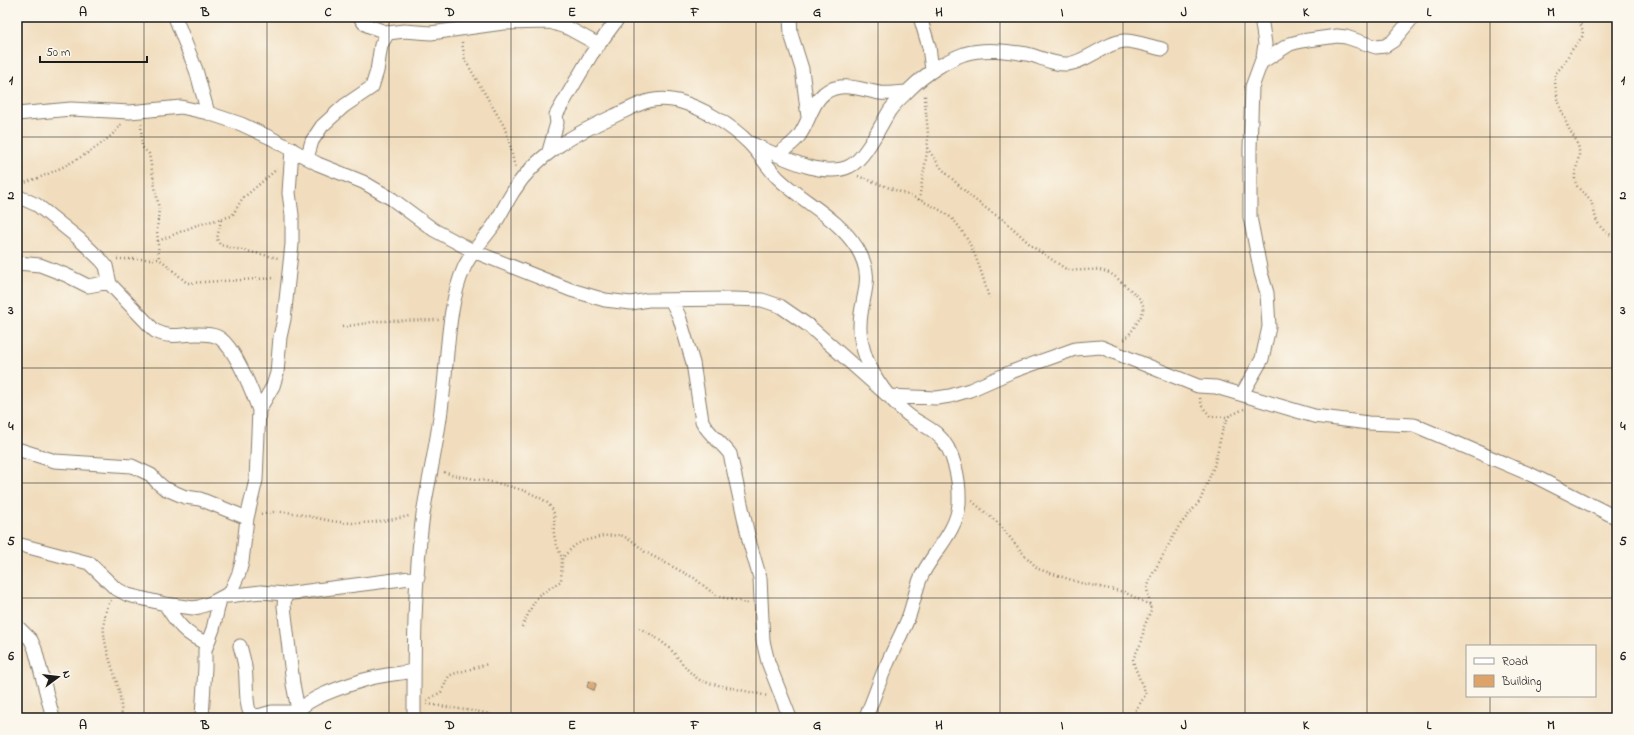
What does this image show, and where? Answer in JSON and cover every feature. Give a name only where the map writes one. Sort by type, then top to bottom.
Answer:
[{"type":"street","points":[[175,17],[196,70],[208,113]]},
{"type":"street","points":[[360,17],[364,23],[388,34],[404,30],[431,33],[502,23],[550,22],[568,28],[599,45]]},
{"type":"street","points":[[478,17],[502,23]]},
{"type":"street","points":[[549,151],[557,122],[556,116],[599,45],[619,17]]},
{"type":"street","points":[[790,17],[791,34],[802,69],[808,117]]},
{"type":"street","points":[[920,17],[930,52],[929,73]]},
{"type":"street","points":[[1242,394],[1262,359],[1269,327],[1267,293],[1261,273],[1250,217],[1252,87],[1262,62],[1265,44],[1261,17]]},
{"type":"street","points":[[1262,62],[1290,44],[1337,36],[1346,37],[1376,46],[1385,46],[1393,41],[1413,17]]},
{"type":"street","points":[[307,158],[312,141],[322,126],[344,106],[372,87],[377,71],[381,45],[388,34]]},
{"type":"street","points":[[749,143],[804,165],[830,170],[841,169],[852,166],[862,156],[891,109],[908,92],[929,73],[964,54],[988,50],[1028,54],[1053,63],[1069,64],[1104,48],[1124,41],[1162,49]]},
{"type":"street","points":[[778,154],[790,146],[800,135],[816,102],[827,91],[840,87],[852,87],[880,93],[908,92]]},
{"type":"street","points":[[414,718],[413,671],[418,577],[424,513],[442,408],[453,302],[464,268],[473,251],[496,222],[514,189],[549,151],[592,126],[644,101],[659,98],[680,102],[711,113],[749,143],[776,176],[827,215],[840,227],[857,248],[867,275],[867,288],[862,306],[859,328],[862,344],[867,360],[888,396]]},
{"type":"street","points":[[17,114],[71,110],[134,112],[181,106],[208,113],[241,124],[292,153],[363,182],[392,199],[434,230],[473,251],[542,280],[605,300],[631,303],[648,300],[762,300],[780,306],[809,326],[907,414],[940,437],[950,453],[956,470],[959,508],[954,525],[932,556],[920,578],[908,618],[886,664],[865,718]]},
{"type":"street","points":[[202,718],[205,650],[224,598],[233,588],[242,562],[247,518],[256,480],[259,410],[276,378],[280,337],[284,319],[289,264],[292,215],[289,193],[292,153]]},
{"type":"street","points":[[18,192],[73,234],[101,260],[106,266],[109,282],[139,316],[155,331],[164,335],[177,337],[191,334],[205,334],[222,339],[239,365],[259,410]]},
{"type":"street","points":[[17,263],[40,266],[66,275],[88,286],[109,282]]},
{"type":"street","points":[[671,300],[679,316],[693,363],[702,421],[705,427],[730,454],[750,544],[760,578],[763,642],[768,662],[790,718]]},
{"type":"street","points":[[888,396],[937,398],[950,396],[970,390],[1011,372],[1075,349],[1102,348],[1195,385],[1216,387],[1314,416],[1368,423],[1414,425],[1526,473],[1617,518]]},
{"type":"street","points":[[17,449],[55,461],[132,466],[151,475],[164,488],[185,497],[200,499],[247,518]]},
{"type":"street","points":[[17,544],[89,563],[119,590],[128,595],[165,604],[193,608],[224,598],[261,592],[285,594],[418,577]]},
{"type":"street","points":[[285,594],[284,606],[297,713]]},
{"type":"street","points":[[165,604],[176,622],[184,630],[207,643]]},
{"type":"street","points":[[17,626],[31,640],[35,649],[53,718]]},
{"type":"street","points":[[240,646],[245,666],[247,707],[251,714],[258,716],[272,712],[297,713]]},
{"type":"street","points":[[297,713],[305,704],[326,693],[365,680],[413,671]]},
{"type":"path","points":[[17,19],[24,17]]},
{"type":"path","points":[[1578,17],[1583,30],[1582,37],[1555,74],[1554,82],[1561,109],[1579,146],[1575,177],[1578,190],[1587,196],[1591,202],[1599,225],[1606,232],[1617,238]]},
{"type":"path","points":[[460,29],[465,60],[504,126],[509,140],[519,183]]},
{"type":"path","points":[[919,200],[927,148],[928,132],[924,107],[929,73]]},
{"type":"path","points":[[18,192],[94,148],[118,130],[134,112],[142,128],[142,147],[149,154],[159,208],[157,230],[159,259]]},
{"type":"path","points":[[927,148],[942,169],[970,196],[990,212],[1004,220],[1033,247],[1066,269],[1087,268],[1109,272],[1136,296],[1142,303],[1144,310],[1142,316],[1128,337],[1109,350]]},
{"type":"path","points":[[158,241],[197,225],[232,216],[242,199],[292,153]]},
{"type":"path","points":[[841,169],[919,200],[948,215],[956,222],[981,269],[989,298]]},
{"type":"path","points":[[220,220],[217,239],[220,245],[278,258],[289,264]]},
{"type":"path","points":[[101,260],[114,258],[129,260],[159,259],[187,283],[287,278]]},
{"type":"path","points":[[342,327],[378,321],[451,321]]},
{"type":"path","points":[[1195,385],[1202,406],[1210,416],[1229,416],[1253,405],[1266,402]]},
{"type":"path","points":[[1133,718],[1134,713],[1146,694],[1133,659],[1142,641],[1144,627],[1151,610],[1147,589],[1151,577],[1179,526],[1200,501],[1216,458],[1223,428],[1229,416]]},
{"type":"path","points":[[444,472],[452,475],[502,484],[539,496],[546,501],[553,510],[555,516],[554,534],[562,558],[561,581],[539,595],[522,627]]},
{"type":"path","points":[[958,489],[999,524],[1038,569],[1081,583],[1124,592],[1151,606]]},
{"type":"path","points":[[247,518],[269,512],[283,511],[327,520],[357,523],[384,521],[424,513]]},
{"type":"path","points":[[562,558],[574,546],[583,541],[603,536],[621,535],[634,542],[644,552],[694,578],[714,594],[749,605],[762,614]]},
{"type":"path","points":[[119,590],[105,611],[103,626],[108,653],[118,688],[122,718]]},
{"type":"path","points":[[639,628],[667,646],[696,678],[704,682],[770,696],[784,702]]},
{"type":"path","points":[[488,664],[453,674],[450,676],[441,692],[421,703],[486,713],[496,717],[509,716],[517,718]]},
{"type":"building","points":[[589,681],[596,684],[594,690],[587,687]]}]
